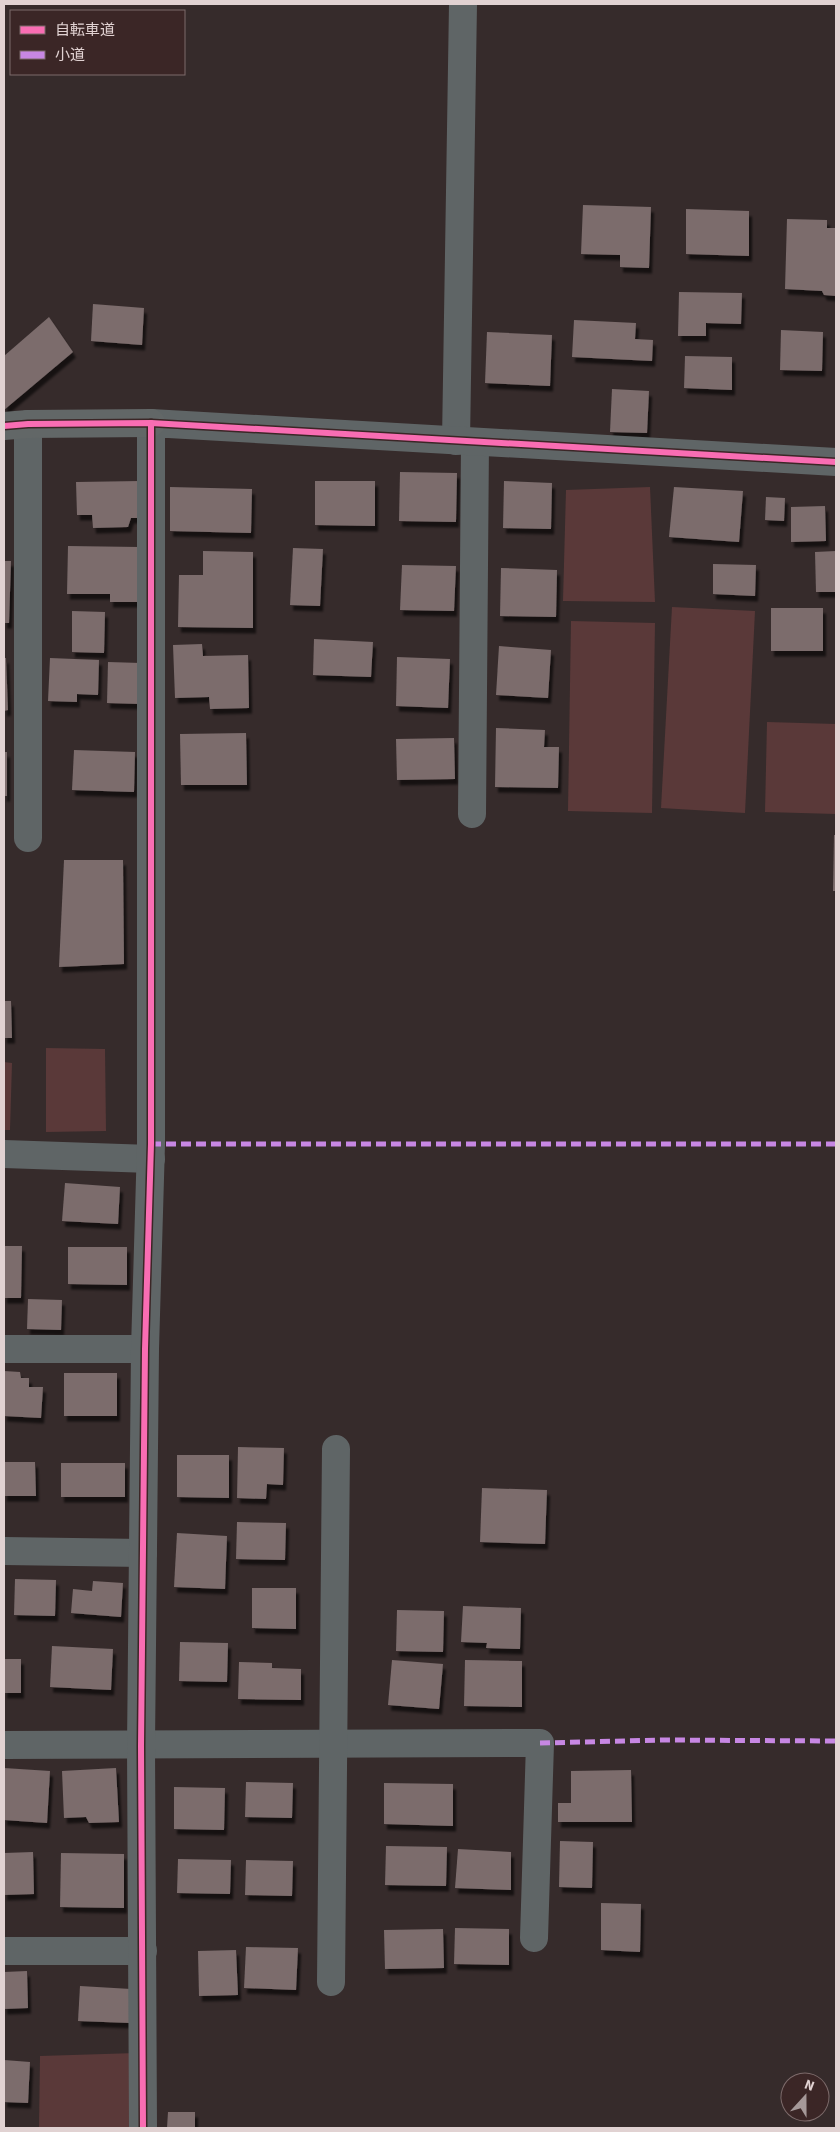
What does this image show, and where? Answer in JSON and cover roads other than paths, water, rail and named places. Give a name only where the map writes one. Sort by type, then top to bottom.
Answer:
[{"type":"street","points":[[464,4],[466,442],[472,814]]},
{"type":"street","points":[[143,2128],[141,1746],[145,1349],[151,1159],[151,423]]},
{"type":"street","points":[[28,838],[16,425],[151,423],[836,462]]},
{"type":"street","points":[[4,1154],[151,1159]]},
{"type":"street","points":[[4,1349],[145,1349]]},
{"type":"street","points":[[331,1982],[336,1449]]},
{"type":"street","points":[[4,1551],[143,1553]]},
{"type":"street","points":[[4,1745],[141,1746],[540,1743],[534,1938]]},
{"type":"street","points":[[4,1951],[143,1951]]}]
